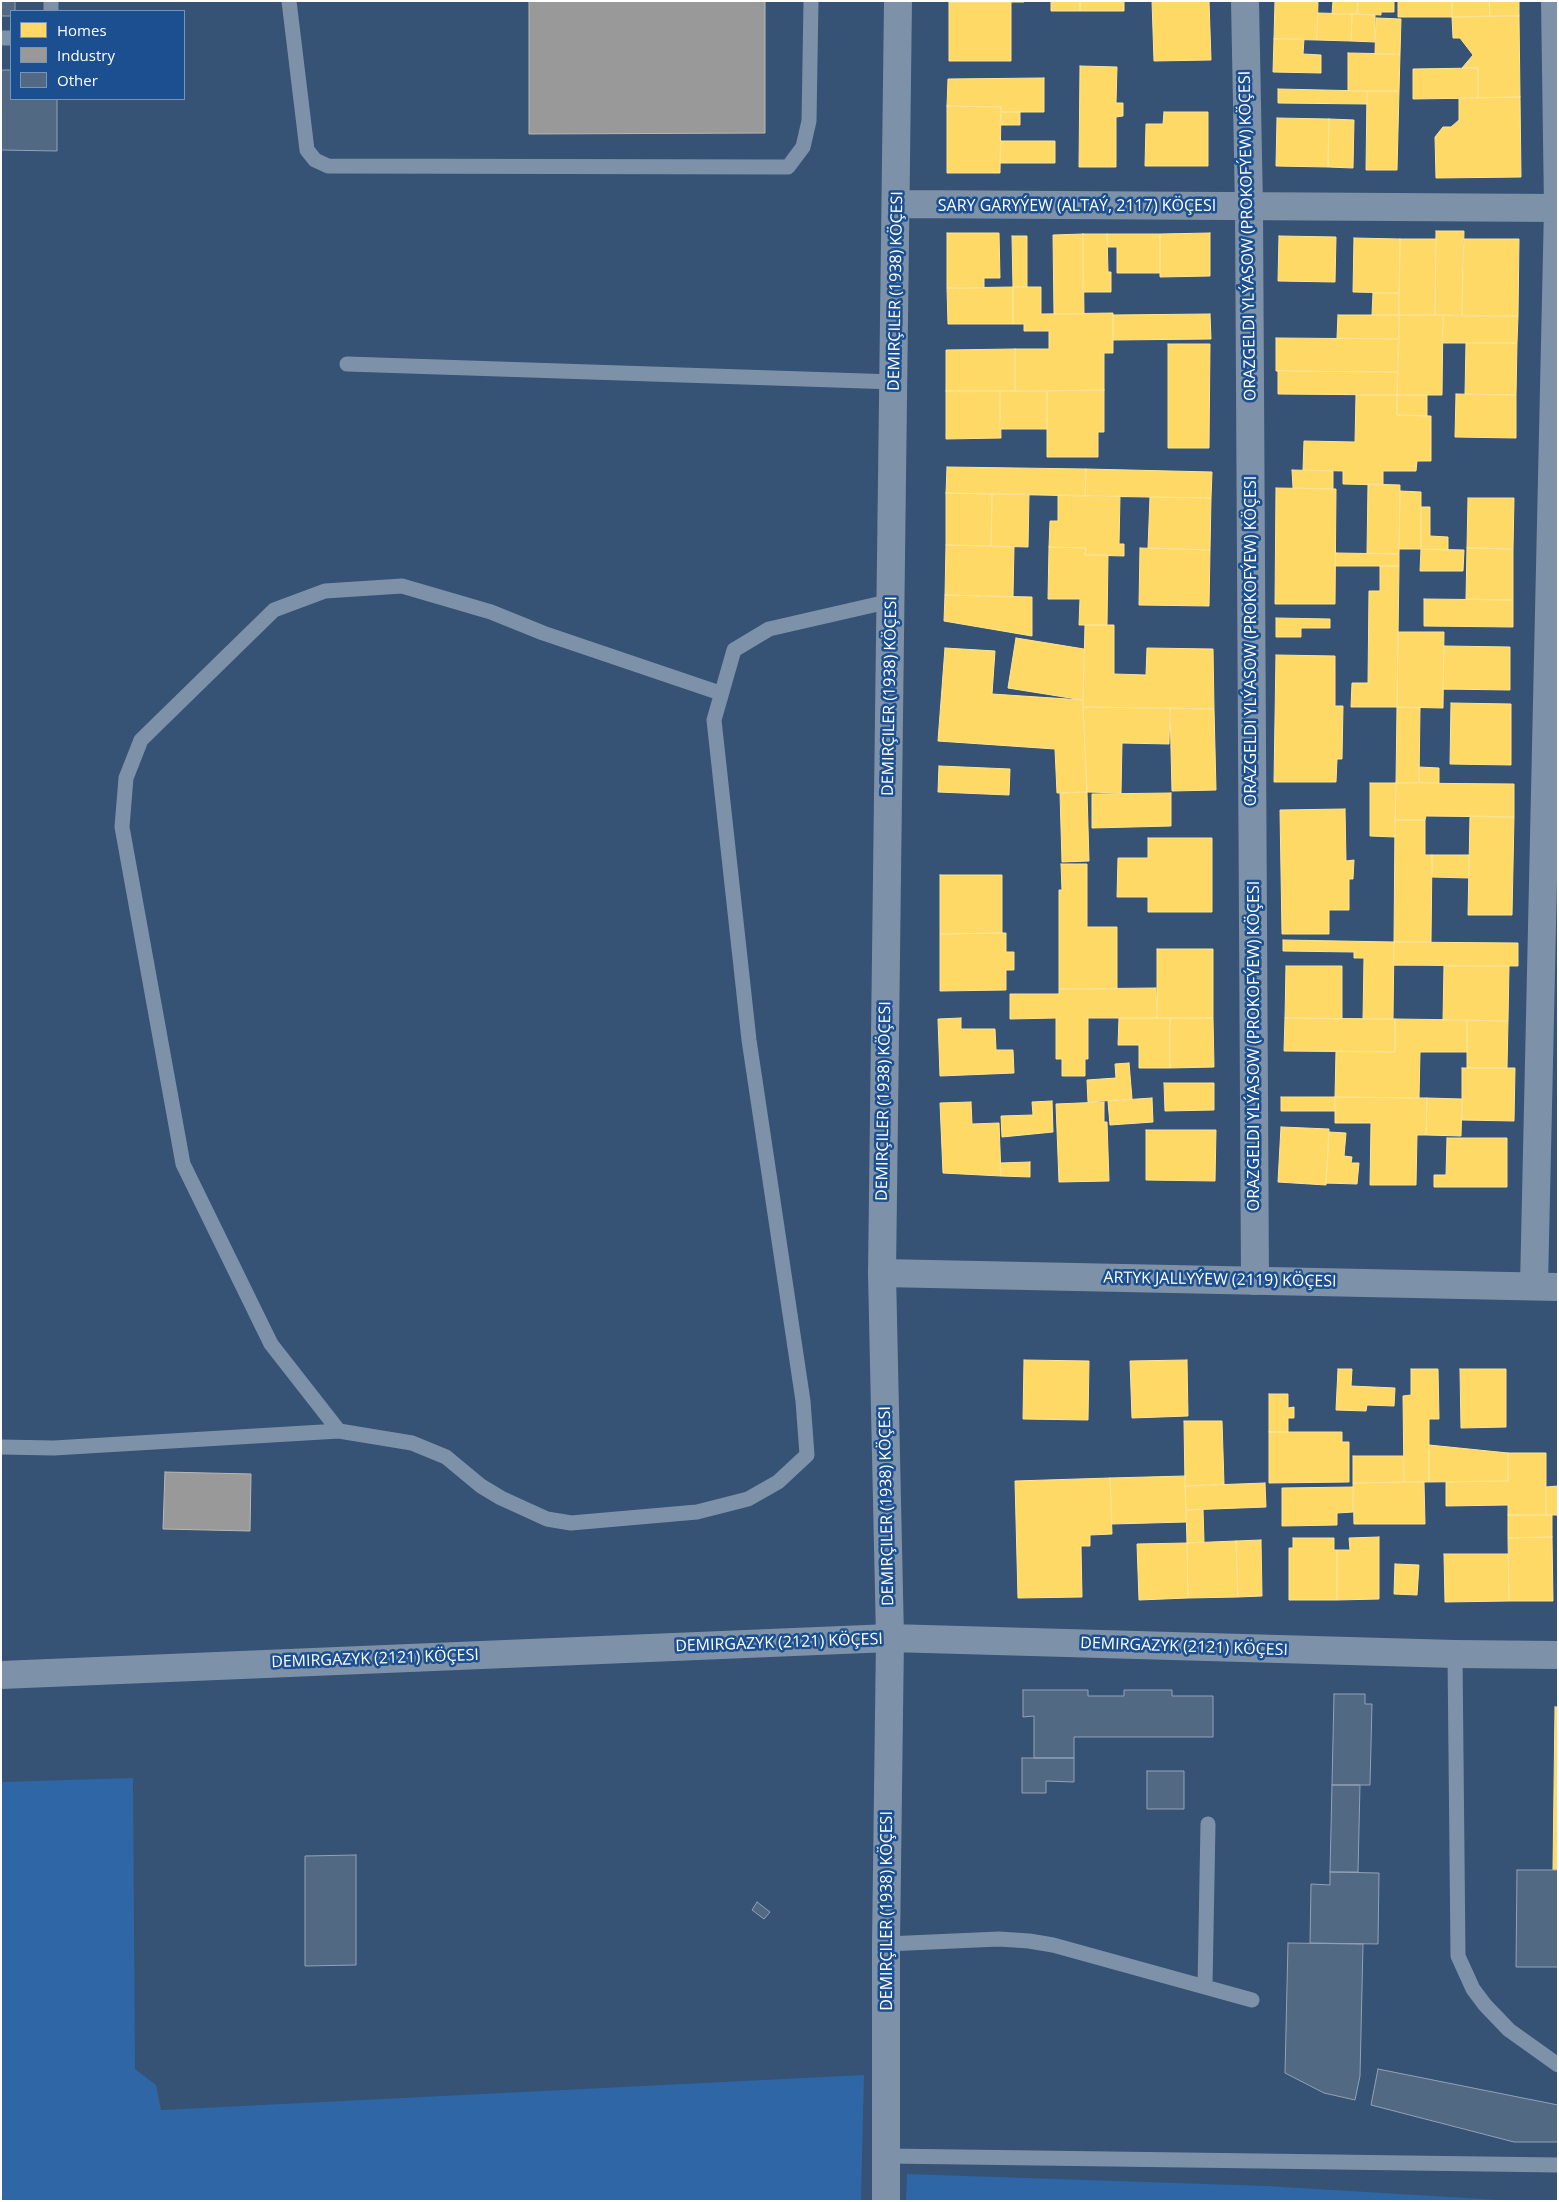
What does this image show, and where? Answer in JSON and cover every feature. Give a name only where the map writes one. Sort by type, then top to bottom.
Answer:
[{"type":"street","name":"DEMIRÇILER (1938) KÖÇESI","points":[[886,2201],[886,1944],[890,1638],[882,1273],[895,382],[898,1]]},
{"type":"street","name":"ORAZGELDI YLÝASOW (PROKOFÝEW) KÖÇESI","points":[[1244,1],[1248,207],[1255,1281]]},
{"type":"street","points":[[1546,1286],[1558,208],[1555,1]]},
{"type":"street","name":"SARY GARYÝEW (ALTAÝ, 2117) KÖÇESI","points":[[897,204],[1558,208]]},
{"type":"street","name":"ARTYK JALLYÝEW (2119) KÖÇESI","points":[[882,1273],[1546,1286]]},
{"type":"street","name":"DEMIRGAZYK (2121) KÖÇESI","points":[[1,1675],[890,1638],[1455,1654],[1558,1654]]},
{"type":"lane","points":[[289,1],[307,150],[316,160],[328,166],[788,167],[803,147],[809,121],[810,1]]},
{"type":"lane","points":[[347,364],[895,382]]},
{"type":"lane","points":[[339,1431],[271,1344],[184,1164],[122,827],[126,778],[141,740],[274,610],[325,591],[402,586],[491,612],[543,633],[720,693]]},
{"type":"lane","points":[[1,1447],[54,1448],[339,1431],[412,1443],[446,1457],[481,1486],[501,1498],[547,1519],[571,1523],[697,1512],[748,1499],[778,1482],[807,1455],[803,1401],[749,1040],[714,720],[720,693],[734,650],[769,629],[891,601]]},
{"type":"lane","points":[[1455,1654],[1458,1956],[1473,1989],[1484,2005],[1509,2030],[1558,2065]]},
{"type":"lane","points":[[1205,1986],[1208,1824]]},
{"type":"lane","points":[[886,1944],[999,1939],[1029,1941],[1205,1986],[1252,2000]]},
{"type":"lane","points":[[887,2156],[1558,2165]]},
{"type":"shaded area","points":[[133,1778],[135,2069],[156,2085],[161,2110],[864,2075],[861,2201],[1,2201],[1,1782]]},
{"type":"shaded area","points":[[907,2174],[1267,2186],[1516,2201],[906,2201]]},
{"type":"building: Homes","points":[[1024,1],[1024,2],[949,2]]},
{"type":"building: Homes","points":[[1051,1],[1080,1],[1080,11],[1051,11]]},
{"type":"building: Homes","points":[[1080,1],[1124,1],[1124,11],[1080,11]]},
{"type":"building: Homes","points":[[1152,1],[1209,1],[1211,60],[1154,61]]},
{"type":"building: Homes","points":[[1275,1],[1318,1],[1317,40],[1274,39]]},
{"type":"building: Homes","points":[[1333,1],[1358,1],[1357,14],[1332,14]]},
{"type":"building: Homes","points":[[1358,1],[1394,1],[1394,12],[1381,12],[1381,15],[1357,14]]},
{"type":"building: Homes","points":[[1398,1],[1452,1],[1452,17],[1398,17]]},
{"type":"building: Homes","points":[[1452,1],[1489,1],[1490,16],[1452,17]]},
{"type":"building: Homes","points":[[1489,1],[1519,1],[1519,16],[1490,16]]},
{"type":"building: Homes","points":[[949,2],[1011,2],[1011,61],[949,61]]},
{"type":"building: Homes","points":[[1318,13],[1352,14],[1351,41],[1317,40]]},
{"type":"building: Homes","points":[[1352,14],[1375,15],[1375,42],[1351,41]]},
{"type":"building: Homes","points":[[1519,16],[1520,97],[1478,98],[1478,68],[1462,68],[1473,55],[1460,38],[1453,38],[1452,17]]},
{"type":"building: Homes","points":[[1376,18],[1401,19],[1400,54],[1375,54]]},
{"type":"building: Homes","points":[[1274,39],[1304,39],[1303,54],[1321,55],[1321,73],[1273,72]]},
{"type":"building: Homes","points":[[1348,53],[1400,54],[1399,91],[1348,91]]},
{"type":"building: Homes","points":[[1080,66],[1117,67],[1116,103],[1123,103],[1123,116],[1116,117],[1116,167],[1079,167]]},
{"type":"building: Homes","points":[[1478,68],[1478,98],[1413,99],[1413,69]]},
{"type":"building: Homes","points":[[1044,78],[1044,112],[1001,112],[1001,107],[947,106],[948,79]]},
{"type":"building: Homes","points":[[1278,89],[1367,91],[1367,104],[1278,103]]},
{"type":"building: Homes","points":[[1367,91],[1399,91],[1397,170],[1366,170]]},
{"type":"building: Homes","points":[[1520,97],[1521,177],[1436,178],[1435,137],[1443,127],[1451,127],[1459,120],[1459,98]]},
{"type":"building: Homes","points":[[947,106],[1001,107],[1000,173],[947,173]]},
{"type":"building: Homes","points":[[1001,112],[1020,112],[1020,125],[1000,125]]},
{"type":"building: Homes","points":[[1164,112],[1208,112],[1208,166],[1145,166],[1146,124],[1163,124]]},
{"type":"building: Homes","points":[[1277,118],[1329,119],[1328,167],[1276,166]]},
{"type":"building: Homes","points":[[1329,119],[1354,120],[1353,168],[1328,167]]},
{"type":"building: Homes","points":[[1001,141],[1055,141],[1055,163],[1000,163]]},
{"type":"building: Homes","points":[[1436,231],[1464,231],[1462,316],[1435,315]]},
{"type":"building: Homes","points":[[947,233],[999,233],[1000,278],[984,278],[984,288],[947,288]]},
{"type":"building: Homes","points":[[1210,233],[1210,276],[1160,277],[1160,234]]},
{"type":"building: Homes","points":[[1083,234],[1084,314],[1054,314],[1053,235]]},
{"type":"building: Homes","points":[[1083,234],[1107,234],[1108,272],[1111,272],[1111,292],[1083,292]]},
{"type":"building: Homes","points":[[1107,234],[1160,234],[1160,273],[1117,273],[1117,247],[1108,247]]},
{"type":"building: Homes","points":[[1012,236],[1027,236],[1027,287],[1013,287]]},
{"type":"building: Homes","points":[[1279,236],[1336,237],[1335,282],[1278,281]]},
{"type":"building: Homes","points":[[1354,238],[1400,239],[1399,293],[1353,292]]},
{"type":"building: Homes","points":[[1400,239],[1436,239],[1435,315],[1399,315]]},
{"type":"building: Homes","points":[[1463,239],[1519,239],[1518,316],[1462,316]]},
{"type":"building: Homes","points":[[1013,287],[1013,324],[948,324],[947,288]]},
{"type":"building: Homes","points":[[1013,287],[1041,287],[1041,314],[1113,313],[1113,353],[1104,353],[1104,390],[1015,391],[1015,349],[1049,349],[1049,331],[1024,331],[1024,324],[1013,324]]},
{"type":"building: Homes","points":[[1373,293],[1399,293],[1399,315],[1372,315]]},
{"type":"building: Homes","points":[[1210,314],[1211,339],[1113,340],[1113,315]]},
{"type":"building: Homes","points":[[1338,315],[1399,315],[1399,339],[1337,338]]},
{"type":"building: Homes","points":[[1399,315],[1443,315],[1442,395],[1397,395]]},
{"type":"building: Homes","points":[[1443,315],[1518,316],[1517,343],[1442,343]]},
{"type":"building: Homes","points":[[1276,338],[1399,339],[1398,372],[1276,371]]},
{"type":"building: Homes","points":[[1466,343],[1517,343],[1516,395],[1465,394]]},
{"type":"building: Homes","points":[[1168,344],[1210,344],[1209,448],[1168,448]]},
{"type":"building: Homes","points":[[1015,349],[1015,391],[946,391],[946,350]]},
{"type":"building: Homes","points":[[1278,371],[1398,372],[1397,395],[1278,394]]},
{"type":"building: Homes","points":[[1104,390],[1104,432],[1098,432],[1098,457],[1047,457],[1047,391]]},
{"type":"building: Homes","points":[[946,391],[1000,391],[1001,438],[946,439]]},
{"type":"building: Homes","points":[[1000,391],[1047,391],[1047,429],[1000,429]]},
{"type":"building: Homes","points":[[1456,394],[1516,395],[1516,438],[1455,437]]},
{"type":"building: Homes","points":[[1356,395],[1397,395],[1397,415],[1431,416],[1431,461],[1417,461],[1416,471],[1383,471],[1383,485],[1343,484],[1343,471],[1303,470],[1304,441],[1355,442]]},
{"type":"building: Homes","points":[[1397,395],[1427,395],[1427,416],[1397,415]]},
{"type":"building: Homes","points":[[947,467],[1086,469],[1085,496],[946,493]]},
{"type":"building: Homes","points":[[1086,469],[1212,472],[1211,498],[1085,496]]},
{"type":"building: Homes","points":[[1292,470],[1333,471],[1333,489],[1293,488]]},
{"type":"building: Homes","points":[[1368,484],[1400,485],[1399,554],[1367,553]]},
{"type":"building: Homes","points":[[1276,488],[1336,489],[1335,604],[1275,604]]},
{"type":"building: Homes","points":[[1400,491],[1421,492],[1421,549],[1399,549]]},
{"type":"building: Homes","points":[[946,493],[992,494],[991,546],[946,545]]},
{"type":"building: Homes","points":[[992,494],[1029,494],[1028,547],[991,546]]},
{"type":"building: Homes","points":[[1058,495],[1120,496],[1119,544],[1124,544],[1124,556],[1085,555],[1086,548],[1049,547],[1050,521],[1058,521]]},
{"type":"building: Homes","points":[[1150,497],[1211,498],[1210,550],[1148,548]]},
{"type":"building: Homes","points":[[1468,498],[1514,498],[1513,549],[1467,548]]},
{"type":"building: Homes","points":[[1421,507],[1430,507],[1430,536],[1448,537],[1448,550],[1421,549]]},
{"type":"building: Homes","points":[[946,545],[1014,547],[1013,597],[945,595]]},
{"type":"building: Homes","points":[[1049,547],[1086,548],[1085,555],[1108,555],[1107,625],[1079,625],[1080,599],[1048,599]]},
{"type":"building: Homes","points":[[1140,548],[1210,550],[1209,606],[1139,605]]},
{"type":"building: Homes","points":[[1467,548],[1513,549],[1513,600],[1466,599]]},
{"type":"building: Homes","points":[[1421,549],[1464,550],[1463,571],[1420,571]]},
{"type":"building: Homes","points":[[1336,553],[1399,554],[1399,566],[1335,566]]},
{"type":"building: Homes","points":[[1380,566],[1399,566],[1397,707],[1351,707],[1352,683],[1368,683],[1369,591],[1380,591]]},
{"type":"building: Homes","points":[[945,595],[1032,597],[1032,636],[944,621]]},
{"type":"building: Homes","points":[[1424,599],[1513,600],[1513,627],[1424,626]]},
{"type":"building: Homes","points":[[1276,618],[1330,619],[1330,628],[1301,628],[1301,637],[1276,637]]},
{"type":"building: Homes","points":[[1085,625],[1114,625],[1114,674],[1146,675],[1147,648],[1213,649],[1214,709],[1083,707]]},
{"type":"building: Homes","points":[[1398,632],[1444,632],[1443,708],[1397,707]]},
{"type":"building: Homes","points":[[1016,638],[1084,649],[1083,700],[1008,688]]},
{"type":"building: Homes","points":[[1444,646],[1510,647],[1510,690],[1443,689]]},
{"type":"building: Homes","points":[[945,648],[995,651],[992,694],[1083,700],[1087,792],[1057,793],[1055,749],[938,741]]},
{"type":"building: Homes","points":[[1276,655],[1335,656],[1335,706],[1343,706],[1342,759],[1337,759],[1336,782],[1274,782]]},
{"type":"building: Homes","points":[[1451,703],[1511,704],[1511,765],[1450,764]]},
{"type":"building: Homes","points":[[1083,707],[1170,708],[1169,744],[1122,743],[1121,793],[1087,792]]},
{"type":"building: Homes","points":[[1397,707],[1420,708],[1419,783],[1396,783]]},
{"type":"building: Homes","points":[[1170,708],[1214,709],[1216,790],[1172,791]]},
{"type":"building: Homes","points":[[939,766],[1010,769],[1009,795],[938,792]]},
{"type":"building: Homes","points":[[1419,767],[1439,768],[1439,783],[1419,783]]},
{"type":"building: Homes","points":[[1370,783],[1396,783],[1395,837],[1370,836]]},
{"type":"building: Homes","points":[[1396,783],[1514,784],[1514,817],[1426,816],[1425,820],[1395,820]]},
{"type":"building: Homes","points":[[1087,792],[1089,861],[1062,862],[1060,793]]},
{"type":"building: Homes","points":[[1171,793],[1171,826],[1092,828],[1092,794]]},
{"type":"building: Homes","points":[[1345,809],[1346,861],[1354,860],[1353,879],[1349,879],[1349,910],[1329,910],[1329,934],[1282,934],[1280,810]]},
{"type":"building: Homes","points":[[1470,816],[1514,817],[1512,915],[1468,915]]},
{"type":"building: Homes","points":[[1395,820],[1425,820],[1425,855],[1432,855],[1431,942],[1394,942]]},
{"type":"building: Homes","points":[[1148,838],[1212,838],[1212,912],[1148,912],[1148,897],[1117,897],[1118,858],[1148,858]]},
{"type":"building: Homes","points":[[1432,855],[1469,855],[1469,878],[1432,877]]},
{"type":"building: Homes","points":[[1061,864],[1087,864],[1087,927],[1117,927],[1117,989],[1059,989],[1059,890],[1062,890]]},
{"type":"building: Homes","points":[[940,875],[1002,875],[1002,933],[940,934]]},
{"type":"building: Homes","points":[[1006,933],[1006,952],[1014,952],[1014,970],[1006,970],[1006,990],[940,991],[940,934]]},
{"type":"building: Homes","points":[[1283,940],[1394,942],[1393,1019],[1363,1019],[1364,958],[1354,958],[1354,952],[1283,951]]},
{"type":"building: Homes","points":[[1394,942],[1518,943],[1518,966],[1393,965]]},
{"type":"building: Homes","points":[[1157,949],[1213,949],[1213,1018],[1157,1018]]},
{"type":"building: Homes","points":[[1286,966],[1342,966],[1342,1019],[1285,1018]]},
{"type":"building: Homes","points":[[1444,966],[1509,966],[1508,1021],[1443,1020]]},
{"type":"building: Homes","points":[[1156,988],[1157,1018],[1088,1018],[1088,1059],[1085,1059],[1085,1076],[1062,1076],[1062,1059],[1056,1059],[1056,1018],[1010,1019],[1010,994],[1059,994],[1059,989]]},
{"type":"building: Homes","points":[[961,1018],[961,1029],[995,1029],[996,1050],[1013,1050],[1014,1073],[940,1076],[938,1019]]},
{"type":"building: Homes","points":[[1119,1018],[1170,1018],[1170,1068],[1139,1068],[1139,1045],[1118,1045]]},
{"type":"building: Homes","points":[[1170,1018],[1213,1018],[1214,1067],[1170,1068]]},
{"type":"building: Homes","points":[[1285,1018],[1395,1019],[1395,1052],[1284,1051]]},
{"type":"building: Homes","points":[[1395,1019],[1467,1020],[1467,1052],[1420,1052],[1419,1098],[1335,1097],[1336,1051],[1395,1052]]},
{"type":"building: Homes","points":[[1467,1020],[1508,1021],[1507,1068],[1467,1068]]},
{"type":"building: Homes","points":[[1129,1063],[1132,1099],[1088,1102],[1087,1080],[1116,1078],[1115,1064]]},
{"type":"building: Homes","points":[[1462,1068],[1515,1068],[1514,1121],[1462,1120]]},
{"type":"building: Homes","points":[[1164,1083],[1214,1083],[1214,1110],[1165,1111]]},
{"type":"building: Homes","points":[[1281,1097],[1335,1097],[1335,1111],[1281,1111]]},
{"type":"building: Homes","points":[[1335,1097],[1427,1098],[1426,1135],[1417,1135],[1416,1185],[1370,1185],[1371,1123],[1335,1123]]},
{"type":"building: Homes","points":[[1152,1098],[1153,1122],[1110,1125],[1108,1101]]},
{"type":"building: Homes","points":[[1427,1098],[1462,1099],[1461,1136],[1426,1135]]},
{"type":"building: Homes","points":[[1052,1101],[1053,1132],[1002,1137],[1001,1116],[1033,1115],[1032,1102]]},
{"type":"building: Homes","points":[[971,1102],[972,1124],[999,1123],[1001,1176],[943,1173],[940,1103]]},
{"type":"building: Homes","points":[[1104,1102],[1104,1122],[1107,1122],[1109,1181],[1059,1182],[1056,1104]]},
{"type":"building: Homes","points":[[1281,1127],[1329,1129],[1326,1185],[1278,1182]]},
{"type":"building: Homes","points":[[1146,1130],[1216,1130],[1215,1181],[1146,1180]]},
{"type":"building: Homes","points":[[1329,1132],[1346,1133],[1344,1156],[1352,1157],[1351,1163],[1359,1163],[1357,1184],[1326,1183]]},
{"type":"building: Homes","points":[[1447,1138],[1507,1138],[1507,1187],[1434,1187],[1434,1175],[1446,1175]]},
{"type":"building: Homes","points":[[1030,1162],[1030,1177],[1001,1176],[1000,1163]]},
{"type":"building: Homes","points":[[1024,1360],[1089,1361],[1088,1420],[1023,1419]]},
{"type":"building: Homes","points":[[1187,1360],[1188,1416],[1132,1418],[1130,1361]]},
{"type":"building: Homes","points":[[1338,1369],[1352,1369],[1351,1386],[1395,1388],[1394,1406],[1367,1405],[1366,1411],[1336,1410]]},
{"type":"building: Homes","points":[[1411,1369],[1438,1369],[1439,1419],[1429,1419],[1429,1482],[1404,1482],[1403,1396],[1411,1395]]},
{"type":"building: Homes","points":[[1460,1369],[1506,1369],[1506,1427],[1461,1428]]},
{"type":"building: Homes","points":[[1269,1394],[1288,1394],[1288,1408],[1294,1407],[1294,1418],[1288,1418],[1288,1432],[1269,1432]]},
{"type":"building: Homes","points":[[1184,1421],[1222,1421],[1224,1484],[1185,1486]]},
{"type":"building: Homes","points":[[1269,1432],[1342,1432],[1342,1442],[1349,1442],[1349,1482],[1269,1483]]},
{"type":"building: Homes","points":[[1429,1445],[1508,1453],[1508,1481],[1429,1482]]},
{"type":"building: Homes","points":[[1508,1453],[1546,1453],[1546,1515],[1508,1515],[1508,1505],[1446,1506],[1446,1482],[1508,1481]]},
{"type":"building: Homes","points":[[1353,1456],[1403,1456],[1404,1482],[1353,1483]]},
{"type":"building: Homes","points":[[1185,1476],[1186,1522],[1112,1524],[1110,1478]]},
{"type":"building: Homes","points":[[1110,1478],[1112,1534],[1090,1535],[1090,1546],[1081,1546],[1082,1597],[1018,1598],[1015,1481]]},
{"type":"building: Homes","points":[[1424,1482],[1425,1524],[1354,1524],[1353,1483]]},
{"type":"building: Homes","points":[[1265,1483],[1266,1507],[1186,1510],[1185,1486]]},
{"type":"building: Homes","points":[[1558,1486],[1558,1515],[1546,1515],[1546,1487]]},
{"type":"building: Homes","points":[[1353,1487],[1353,1512],[1337,1513],[1337,1525],[1282,1526],[1282,1488]]},
{"type":"building: Homes","points":[[1203,1509],[1204,1542],[1187,1543],[1186,1510]]},
{"type":"building: Homes","points":[[1508,1515],[1552,1515],[1552,1537],[1508,1538]]},
{"type":"building: Homes","points":[[1379,1537],[1379,1599],[1337,1600],[1337,1550],[1350,1550],[1349,1538]]},
{"type":"building: Homes","points":[[1552,1537],[1553,1601],[1509,1601],[1508,1538]]},
{"type":"building: Homes","points":[[1293,1538],[1334,1538],[1334,1550],[1337,1550],[1337,1600],[1289,1600],[1289,1548],[1293,1548]]},
{"type":"building: Homes","points":[[1261,1540],[1262,1596],[1238,1597],[1236,1541]]},
{"type":"building: Homes","points":[[1236,1541],[1238,1597],[1188,1598],[1187,1543]]},
{"type":"building: Homes","points":[[1187,1543],[1188,1598],[1139,1600],[1137,1544]]},
{"type":"building: Homes","points":[[1444,1554],[1508,1554],[1509,1601],[1445,1602]]},
{"type":"building: Homes","points":[[1395,1564],[1419,1565],[1417,1595],[1394,1594]]},
{"type":"building: Homes","points":[[1555,1707],[1558,1707],[1558,1870],[1553,1870]]},
{"type":"building: Industry","points":[[529,1],[765,1],[765,133],[529,134]]},
{"type":"building: Industry","points":[[165,1472],[251,1474],[250,1531],[163,1529]]},
{"type":"building: Other","points":[[1,1],[15,1],[15,10],[10,10],[10,16],[1,16]]},
{"type":"building: Other","points":[[1,70],[10,70],[10,100],[57,100],[57,151],[1,150]]},
{"type":"building: Other","points":[[1023,1690],[1088,1690],[1088,1696],[1124,1696],[1124,1690],[1172,1690],[1172,1696],[1213,1696],[1213,1737],[1074,1737],[1074,1758],[1034,1758],[1034,1716],[1023,1717]]},
{"type":"building: Other","points":[[1334,1694],[1365,1694],[1365,1704],[1372,1704],[1370,1785],[1332,1785]]},
{"type":"building: Other","points":[[1022,1758],[1074,1758],[1074,1782],[1046,1781],[1046,1793],[1022,1793]]},
{"type":"building: Other","points":[[1147,1771],[1184,1771],[1184,1809],[1147,1809]]},
{"type":"building: Other","points":[[1332,1785],[1360,1785],[1358,1872],[1330,1872]]},
{"type":"building: Other","points":[[356,1855],[356,1965],[305,1966],[305,1856]]},
{"type":"building: Other","points":[[1517,1870],[1558,1870],[1558,1967],[1516,1967]]},
{"type":"building: Other","points":[[1330,1872],[1379,1873],[1378,1944],[1310,1943],[1311,1884],[1330,1885]]},
{"type":"building: Other","points":[[757,1902],[770,1912],[764,1919],[752,1910]]},
{"type":"building: Other","points":[[1288,1943],[1363,1944],[1360,2076],[1355,2100],[1324,2093],[1285,2073]]},
{"type":"building: Other","points":[[1378,2069],[1558,2105],[1558,2142],[1514,2142],[1371,2105]]}]
